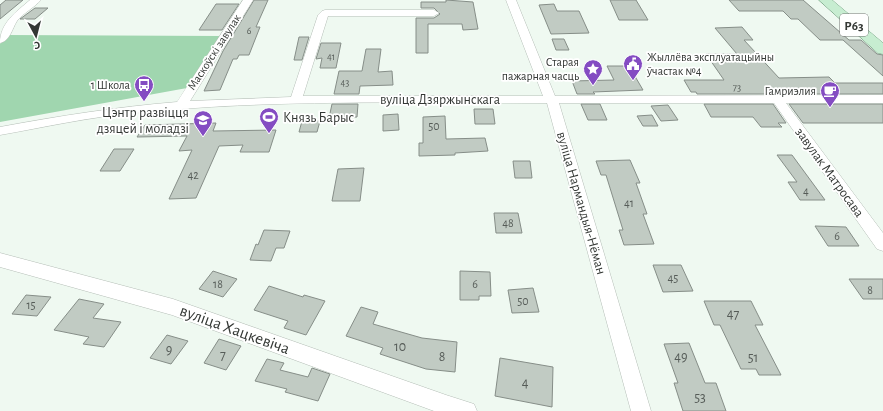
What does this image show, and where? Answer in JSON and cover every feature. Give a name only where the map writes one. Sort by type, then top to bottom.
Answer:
[{"type":"main road","name":"Р63","points":[[825,0],[883,50]]},
{"type":"street","points":[[0,40],[6,33],[12,19],[36,0]]},
{"type":"street","name":"Маскоўскі завулак","points":[[181,104],[248,0]]},
{"type":"street","name":"вуліца Нармандыя-Нёман","points":[[511,0],[544,86],[551,100],[642,411]]},
{"type":"street","points":[[296,100],[323,15],[325,13],[434,13]]},
{"type":"street","points":[[0,19],[12,19]]},
{"type":"street","name":"вуліца Дзяржынскага","points":[[0,130],[82,116],[181,104],[349,99],[883,99]]},
{"type":"street","name":"завулак Матросава","points":[[777,99],[883,245]]},
{"type":"street","name":"вуліца Хацкевіча","points":[[0,260],[174,307],[446,405],[467,411]]},
{"type":"green space","points":[[7,35],[221,36],[187,88],[0,122],[0,44]]},
{"type":"building","points":[[6,0],[23,0],[0,19],[0,5]]},
{"type":"building","points":[[254,0],[268,0],[256,27],[260,27],[249,55],[239,55],[237,59],[233,59],[220,90],[204,91],[223,51]]},
{"type":"building","points":[[446,0],[473,2],[478,29],[463,30],[462,24],[428,24],[428,53],[416,53],[416,18],[434,18],[440,14],[434,8],[421,8],[421,2],[446,2]]},
{"type":"building","points":[[610,0],[636,0],[648,20],[619,20]]},
{"type":"building","points":[[729,0],[803,0],[849,40],[861,40],[877,54],[883,55],[883,76],[843,40],[820,40],[798,19],[791,19],[783,11],[739,11]]},
{"type":"building","points":[[216,4],[239,4],[222,30],[199,30]]},
{"type":"building","points":[[554,4],[557,11],[579,11],[589,33],[551,34],[539,5]]},
{"type":"building","points":[[35,8],[48,8],[35,19],[20,19]]},
{"type":"building","points":[[742,27],[753,40],[744,40],[779,78],[829,77],[835,83],[883,83],[883,94],[697,94],[696,92],[691,92],[684,80],[724,80],[706,54],[737,54],[715,28]]},
{"type":"building","points":[[299,37],[309,37],[302,60],[294,60]]},
{"type":"building","points":[[552,39],[564,39],[569,50],[556,50]]},
{"type":"building","points":[[321,43],[341,43],[336,68],[320,68],[322,58],[316,59]]},
{"type":"building","points":[[366,49],[381,49],[378,72],[392,71],[393,85],[360,86],[359,94],[334,94],[339,71],[362,71]]},
{"type":"building","points":[[607,66],[629,66],[643,90],[577,94],[572,81],[614,80]]},
{"type":"building","points":[[332,104],[358,104],[357,117],[329,118]]},
{"type":"building","points":[[581,104],[600,104],[607,120],[588,120]]},
{"type":"building","points":[[704,104],[773,104],[786,123],[778,123],[782,127],[761,127],[753,117],[711,117]]},
{"type":"building","points":[[789,104],[883,104],[883,123],[803,123]]},
{"type":"building","points":[[668,105],[678,120],[661,121],[651,106]]},
{"type":"building","points":[[474,109],[493,109],[495,124],[475,124]]},
{"type":"building","points":[[398,114],[399,130],[383,131],[383,115]]},
{"type":"building","points":[[652,115],[658,126],[643,126],[637,116]]},
{"type":"building","points":[[445,116],[446,139],[485,138],[488,151],[455,153],[455,155],[419,156],[419,143],[423,143],[423,117]]},
{"type":"building","points":[[302,121],[320,121],[317,132],[299,132]]},
{"type":"building","points":[[216,123],[213,131],[276,130],[269,152],[240,152],[243,145],[219,146],[196,198],[169,199],[192,150],[179,151],[187,136],[137,137],[145,125]]},
{"type":"building","points":[[114,149],[134,149],[120,171],[100,171]]},
{"type":"building","points":[[777,155],[792,155],[825,200],[800,200],[788,182],[797,182]]},
{"type":"building","points":[[630,160],[640,183],[636,183],[647,214],[643,214],[654,244],[624,245],[619,230],[623,230],[606,175],[601,175],[596,161]]},
{"type":"building","points":[[513,161],[530,161],[532,178],[515,178]]},
{"type":"building","points":[[364,168],[360,201],[332,201],[338,169]]},
{"type":"building","points":[[494,213],[518,213],[522,233],[496,233]]},
{"type":"building","points":[[815,226],[846,227],[859,246],[828,246]]},
{"type":"building","points":[[264,230],[290,231],[284,248],[276,248],[271,261],[250,260],[256,244],[258,245]]},
{"type":"building","points":[[653,265],[681,265],[693,291],[663,292]]},
{"type":"building","points":[[213,271],[237,279],[223,297],[199,289]]},
{"type":"building","points":[[460,271],[490,272],[491,296],[479,296],[479,300],[460,300]]},
{"type":"building","points":[[849,279],[883,279],[883,299],[863,299]]},
{"type":"building","points":[[269,286],[303,297],[304,295],[325,301],[306,335],[284,328],[288,321],[254,310]]},
{"type":"building","points":[[533,288],[539,312],[512,313],[508,290]]},
{"type":"building","points":[[26,295],[51,297],[37,316],[12,314]]},
{"type":"building","points":[[79,299],[104,304],[93,318],[121,322],[104,347],[83,344],[89,337],[54,330]]},
{"type":"building","points":[[704,301],[751,301],[763,325],[755,325],[781,375],[759,375],[756,369],[741,369],[720,325],[714,325]]},
{"type":"building","points":[[361,307],[378,312],[373,324],[422,338],[457,342],[455,372],[426,369],[380,354],[383,348],[346,336]]},
{"type":"building","points":[[167,335],[188,341],[171,364],[150,358]]},
{"type":"building","points":[[219,339],[241,346],[226,370],[204,363]]},
{"type":"building","points":[[689,343],[705,383],[716,383],[726,411],[683,411],[674,383],[678,383],[664,344]]},
{"type":"building","points":[[500,358],[553,367],[552,407],[495,396]]},
{"type":"building","points":[[267,359],[284,363],[280,370],[308,377],[312,368],[330,374],[318,401],[285,392],[287,389],[255,381]]},
{"type":"place","name":"Жыллёва эксплуатацыйны ўчастак №4","points":[[633,81]]},
{"type":"place","name":"Старая пажарная часць","points":[[593,86]]},
{"type":"place","name":"1 Школа","points":[[144,102]]},
{"type":"place","name":"Гамриэлия","points":[[830,108]]},
{"type":"place","name":"Князь Барыс","points":[[269,134]]},
{"type":"place","name":"Цэнтр развіцця дзяцей і моладзі","points":[[203,137]]}]
